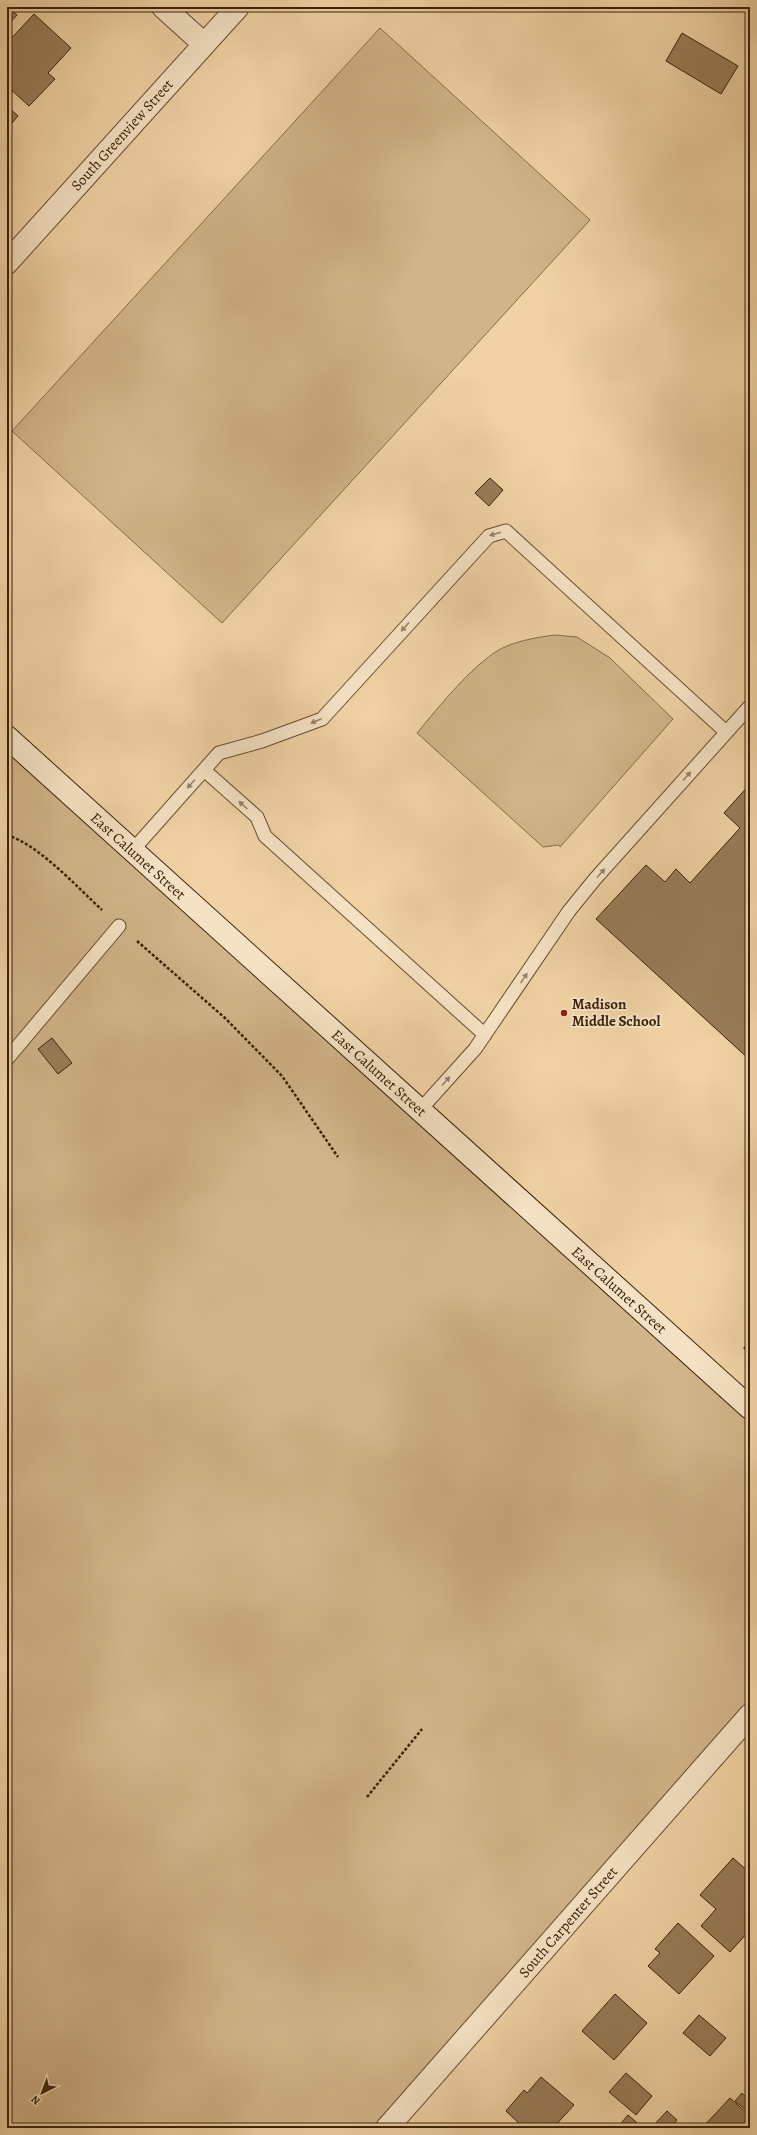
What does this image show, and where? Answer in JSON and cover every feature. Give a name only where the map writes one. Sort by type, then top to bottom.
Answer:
[{"type":"main road","points":[[163,7],[204,44]]},
{"type":"main road","name":"South Greenview Street","points":[[7,263],[238,7]]},
{"type":"main road","name":"East Calumet Street","points":[[7,737],[750,1408]]},
{"type":"main road","name":"South Carpenter Street","points":[[387,2128],[750,1715]]},
{"type":"lane","points":[[132,851],[219,753],[262,741],[322,719],[489,536],[506,531],[726,732]]},
{"type":"lane","points":[[420,1110],[475,1049],[577,901],[750,706]]},
{"type":"lane","points":[[204,770],[257,816],[265,836],[485,1035]]},
{"type":"lane","points":[[7,1060],[119,926]]},
{"type":"path","points":[[7,835],[14,837],[47,859],[119,926],[225,1018],[282,1076],[338,1157]]},
{"type":"path","points":[[744,1349],[750,1342]]},
{"type":"path","points":[[367,1797],[422,1729]]},
{"type":"shaded area","points":[[380,28],[590,220],[222,623],[12,431]]},
{"type":"shaded area","points":[[555,635],[577,637],[610,658],[673,719],[560,847],[559,845],[543,847],[417,733],[459,684],[483,661],[495,652],[519,642]]},
{"type":"shaded area","points":[[7,736],[750,1408],[750,1715],[387,2128],[7,2128]]},
{"type":"building","points":[[7,7],[17,15],[7,26]]},
{"type":"building","points":[[34,14],[71,48],[48,73],[55,79],[29,106],[7,86],[7,43]]},
{"type":"building","points":[[682,33],[738,66],[721,94],[666,61]]},
{"type":"building","points":[[7,106],[18,116],[7,129]]},
{"type":"building","points":[[490,478],[503,490],[489,506],[475,493]]},
{"type":"building","points":[[750,784],[750,1060],[596,919],[646,865],[665,882],[676,869],[690,883],[740,828],[724,813]]},
{"type":"building","points":[[52,1038],[72,1063],[58,1074],[38,1049]]},
{"type":"building","points":[[733,1858],[750,1873],[750,1930],[730,1952],[701,1926],[716,1909],[700,1895]]},
{"type":"building","points":[[678,1923],[714,1956],[679,1994],[648,1966],[660,1953],[655,1949]]},
{"type":"building","points":[[615,1994],[647,2023],[614,2060],[582,2031]]},
{"type":"building","points":[[699,2015],[726,2038],[710,2056],[683,2033]]},
{"type":"building","points":[[626,2073],[652,2096],[636,2115],[609,2092]]},
{"type":"building","points":[[541,2077],[574,2105],[553,2128],[524,2128],[506,2111],[524,2090],[527,2093]]},
{"type":"building","points":[[742,2093],[750,2101],[750,2105],[746,2110],[735,2101]]},
{"type":"building","points":[[730,2098],[750,2116],[750,2128],[702,2128]]},
{"type":"building","points":[[667,2111],[677,2120],[671,2128],[655,2128],[653,2126]]},
{"type":"building","points":[[628,2115],[643,2128],[617,2128]]},
{"type":"place","name":"Madison Middle School","points":[[564,1013]]}]
